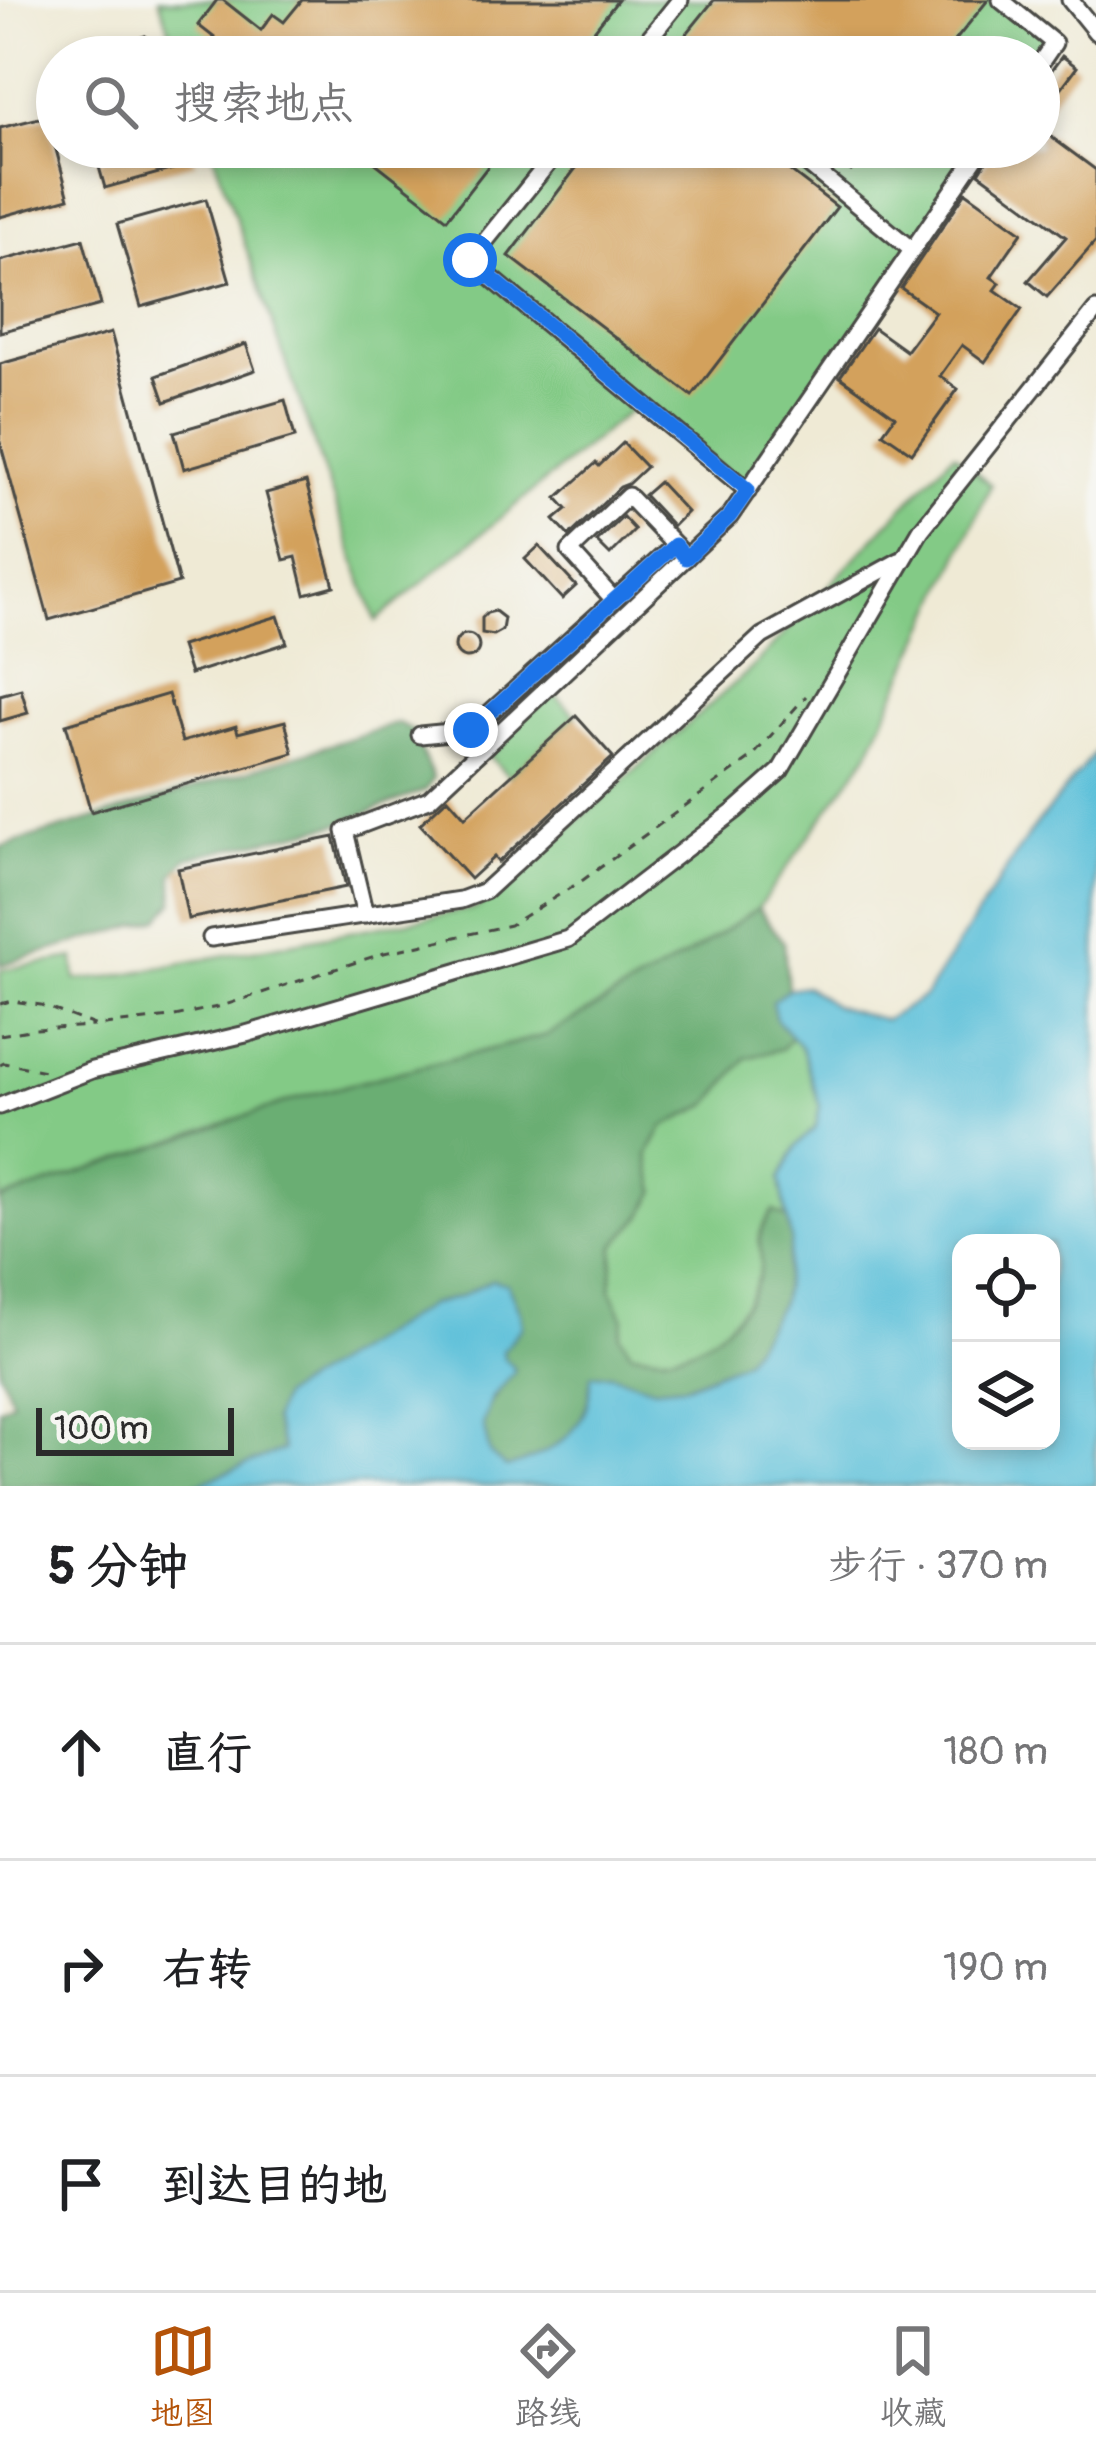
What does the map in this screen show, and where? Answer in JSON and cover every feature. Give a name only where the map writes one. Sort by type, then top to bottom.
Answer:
[{"type":"street","points":[[651,36],[680,0]]},
{"type":"street","points":[[1001,0],[1045,36]]},
{"type":"street","points":[[1070,0],[1096,32]]},
{"type":"street","points":[[544,168],[470,260],[748,490]]},
{"type":"street","points":[[812,168],[912,250]]},
{"type":"street","points":[[420,735],[471,730],[614,600],[730,516],[969,168]]},
{"type":"street","points":[[0,1106],[92,1070],[246,1034],[568,939],[780,771],[921,530],[1096,310]]},
{"type":"street","points":[[614,600],[570,551],[628,496],[680,551]]},
{"type":"street","points":[[365,914],[345,831],[429,799],[680,551]]},
{"type":"street","points":[[211,938],[461,900],[485,891],[762,636],[901,560]]},
{"type":"path","points":[[0,1035],[97,1026]]},
{"type":"path","points":[[0,1065],[39,1069],[64,1081]]},
{"type":"green space","points":[[159,0],[1006,0],[1046,36],[172,36]]},
{"type":"green space","points":[[218,168],[969,168],[748,491],[640,402],[376,621]]},
{"type":"green space","points":[[954,453],[991,485],[868,754],[758,908],[699,948],[547,1035],[305,1096],[0,1200],[0,970],[74,958],[76,980],[104,978],[477,908],[749,671]]},
{"type":"green space","points":[[548,687],[576,716],[509,777],[482,749]]},
{"type":"green space","points":[[398,723],[412,730],[433,778],[426,790],[338,824],[187,858],[173,875],[174,902],[159,919],[0,965],[0,847]]},
{"type":"green space","points":[[758,908],[784,943],[788,989],[772,1002],[776,1019],[792,1037],[781,1049],[746,1058],[709,1104],[663,1127],[648,1155],[656,1191],[643,1215],[614,1246],[611,1291],[624,1319],[620,1335],[631,1352],[664,1355],[699,1345],[725,1327],[746,1303],[759,1274],[760,1238],[773,1211],[787,1218],[791,1240],[781,1303],[744,1361],[686,1385],[654,1388],[592,1375],[582,1417],[566,1438],[506,1468],[490,1455],[483,1432],[488,1410],[515,1371],[504,1359],[492,1280],[459,1297],[429,1305],[273,1419],[283,1450],[193,1486],[0,1486],[0,1408],[12,1401],[0,1371],[0,1200],[305,1096],[547,1035],[699,948]]},
{"type":"green space","points":[[792,1037],[802,1048],[820,1106],[816,1127],[796,1147],[780,1179],[787,1218],[773,1211],[766,1222],[753,1290],[736,1316],[699,1345],[664,1355],[631,1352],[620,1335],[611,1291],[614,1246],[643,1215],[656,1191],[648,1155],[663,1127],[709,1104],[746,1058],[780,1049]]},
{"type":"water","points":[[1096,751],[1096,1486],[193,1486],[283,1450],[273,1419],[282,1396],[429,1305],[459,1297],[492,1280],[507,1284],[522,1326],[503,1351],[515,1371],[492,1398],[483,1424],[490,1454],[506,1468],[566,1438],[582,1417],[591,1375],[611,1374],[654,1388],[687,1385],[744,1361],[781,1303],[791,1240],[780,1179],[796,1147],[816,1127],[820,1106],[802,1048],[776,1019],[772,1002],[788,989],[806,986],[835,1006],[885,1020],[925,996],[1029,834]]},
{"type":"building","points":[[217,0],[261,30],[273,14],[284,22],[302,0],[618,0],[590,36],[212,36],[198,25]]},
{"type":"building","points":[[714,0],[988,0],[959,36],[685,36]]},
{"type":"building","points":[[1060,59],[1077,67],[1060,90]]},
{"type":"building","points":[[36,119],[36,168],[61,168],[69,198],[0,217],[0,128]]},
{"type":"building","points":[[1060,143],[1096,170],[1096,241],[1047,297],[1028,281],[1066,237],[979,173],[982,168],[1060,168]]},
{"type":"building","points":[[99,168],[177,168],[105,188]]},
{"type":"building","points":[[382,168],[487,168],[447,219]]},
{"type":"building","points":[[576,168],[786,168],[837,207],[692,396],[509,256]]},
{"type":"building","points":[[966,192],[1022,232],[991,277],[1000,283],[995,290],[1022,309],[985,362],[962,345],[940,376],[958,389],[912,453],[883,433],[895,416],[840,377],[874,328],[906,351],[935,312],[901,288]]},
{"type":"building","points":[[206,199],[230,282],[141,307],[117,224]]},
{"type":"building","points":[[83,239],[101,305],[0,332],[0,261]]},
{"type":"building","points":[[111,333],[179,583],[49,620],[0,442],[0,364]]},
{"type":"building","points":[[246,344],[255,370],[165,402],[156,376]]},
{"type":"building","points":[[285,400],[295,437],[184,469],[174,432]]},
{"type":"building","points":[[623,443],[646,467],[569,536],[554,520],[567,509],[557,498]]},
{"type":"building","points":[[306,482],[334,586],[305,594],[296,557],[284,560],[266,493]]},
{"type":"building","points":[[659,482],[687,512],[673,526],[644,495]]},
{"type":"building","points":[[623,517],[635,530],[610,555],[597,542]]},
{"type":"building","points":[[539,546],[576,586],[562,599],[525,559]]},
{"type":"building","points":[[495,611],[504,618],[502,630],[493,635],[482,633],[482,618]]},
{"type":"building","points":[[278,616],[287,643],[190,674],[181,646]]},
{"type":"building","points":[[467,634],[479,646],[467,658],[455,646]]},
{"type":"building","points":[[21,689],[28,713],[0,721],[0,695]]},
{"type":"building","points":[[168,694],[182,742],[236,726],[238,733],[285,721],[293,753],[91,812],[66,724]]},
{"type":"building","points":[[576,716],[613,757],[498,862],[494,857],[470,879],[420,824],[448,798],[465,817]]},
{"type":"building","points":[[334,837],[346,887],[188,919],[178,869]]},
{"type":"route","points":[[470,260],[748,490],[730,516],[686,558],[675,545],[471,730]]}]
